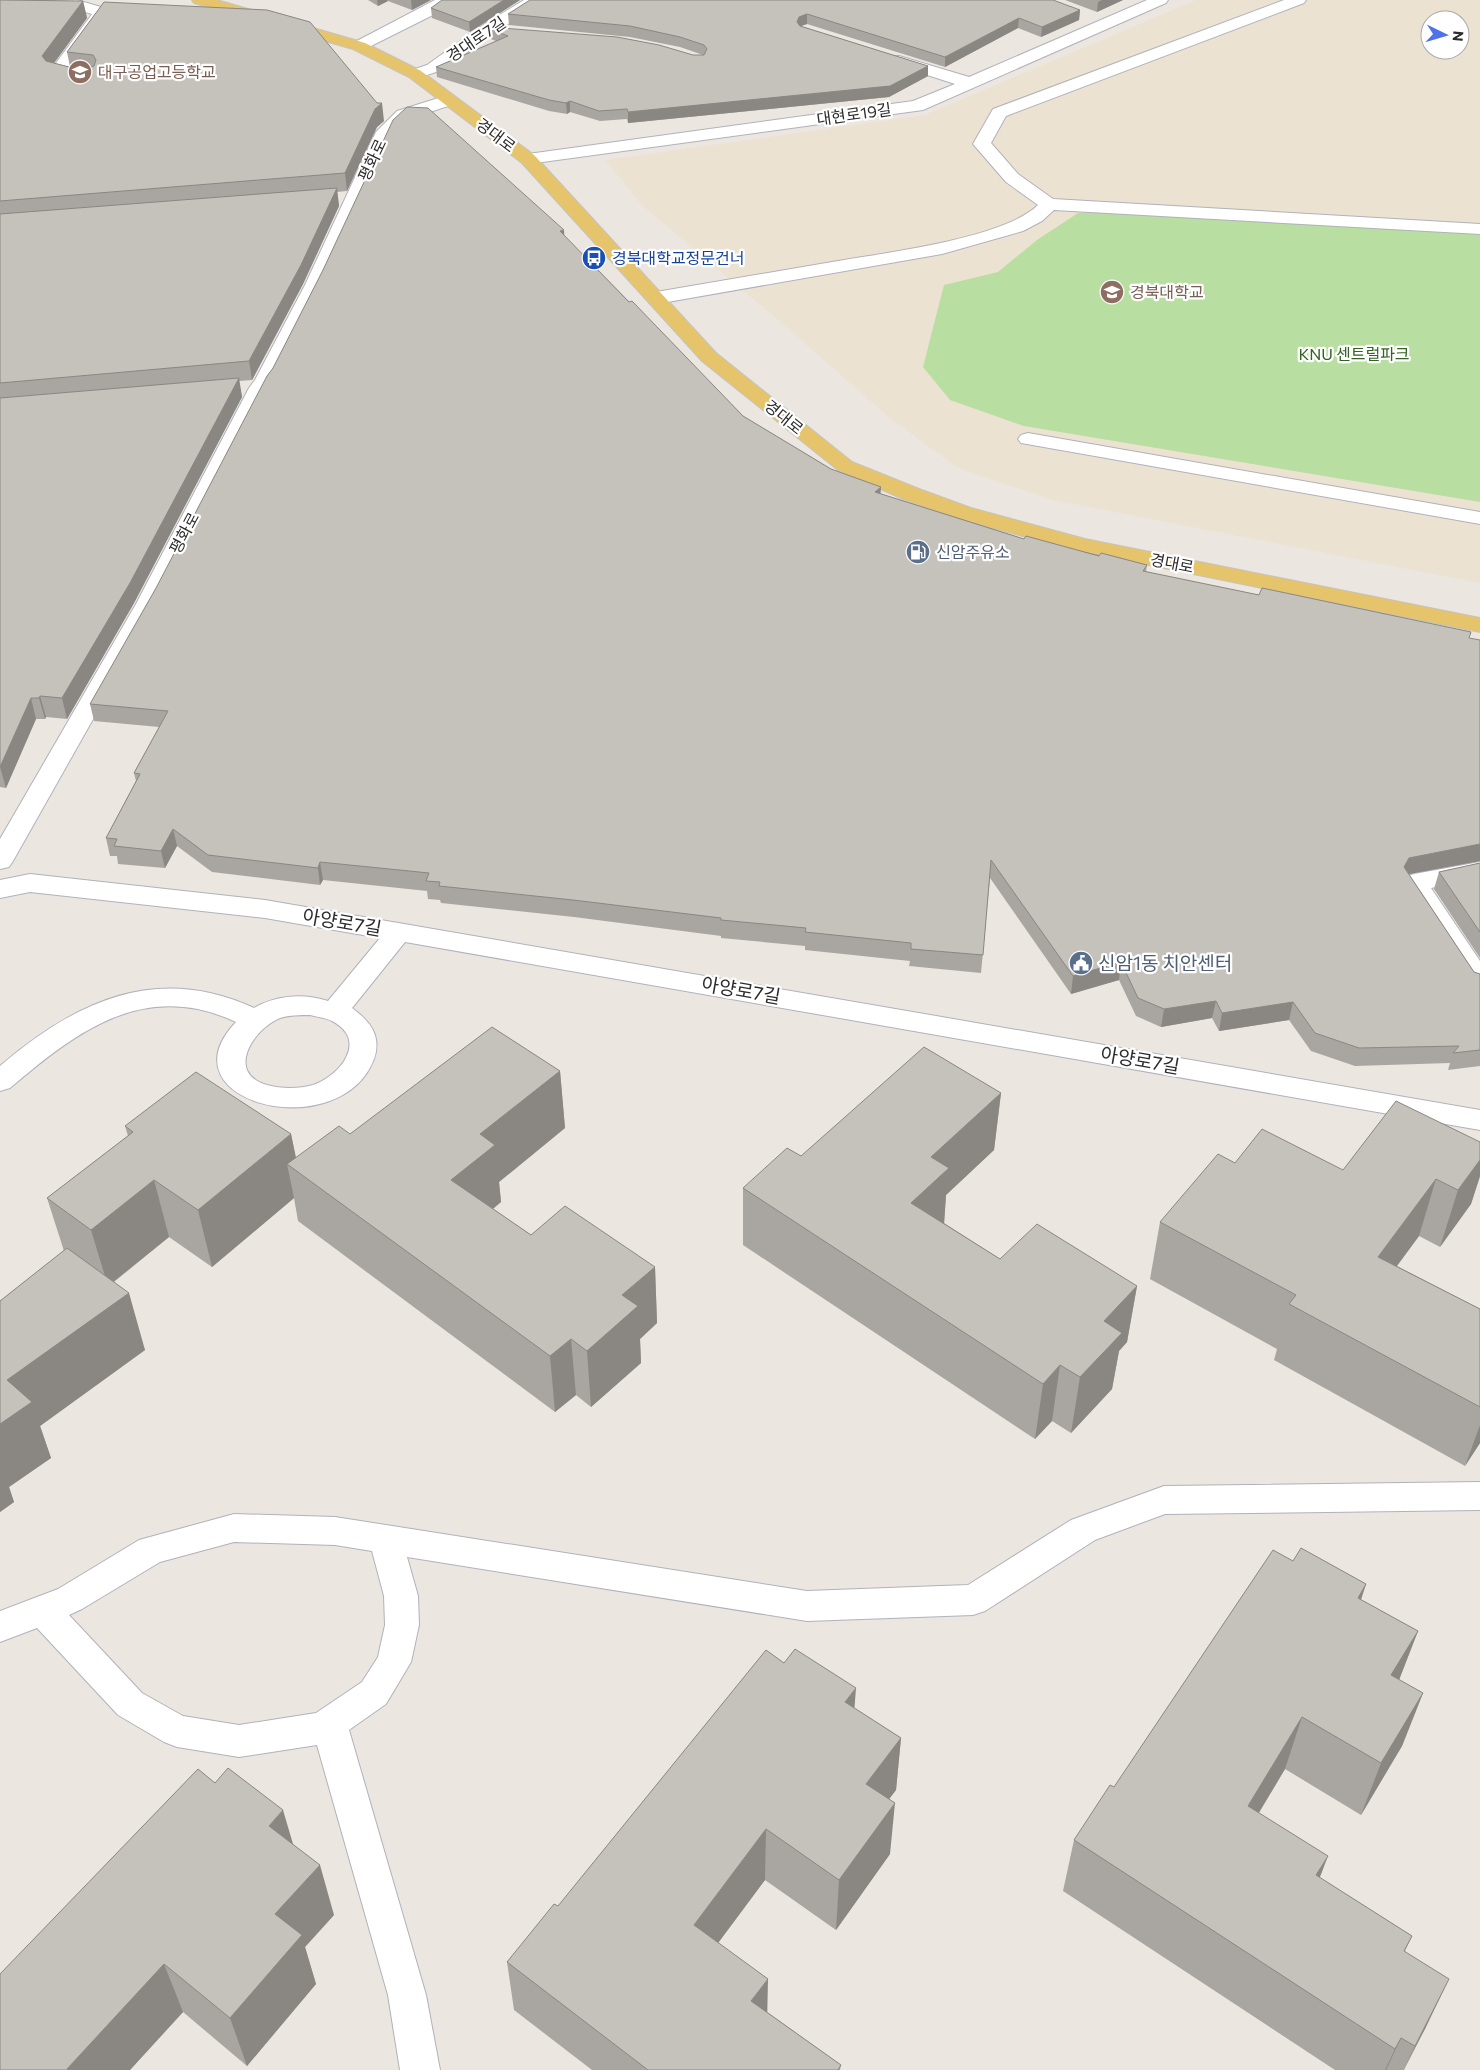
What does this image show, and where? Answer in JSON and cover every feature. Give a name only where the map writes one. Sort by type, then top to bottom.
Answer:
[{"type":"main road","name":"경대로","points":[[200,0],[359,46],[415,74],[528,159],[710,357],[845,466],[911,494],[963,513],[1083,545],[1480,625]]},
{"type":"street","points":[[60,0],[102,12],[56,74],[90,79]]},
{"type":"street","points":[[359,46],[429,11],[446,0]]},
{"type":"street","name":"경대로7길","points":[[415,74],[433,68],[486,30],[535,0]]},
{"type":"street","name":"대현로19길","points":[[528,159],[917,106],[1160,0]]},
{"type":"street","points":[[1298,0],[999,113],[982,144],[1012,178],[1049,204],[1416,226],[1480,228]]},
{"type":"street","points":[[1090,16],[1108,23]]},
{"type":"street","points":[[486,30],[515,32]]},
{"type":"street","points":[[879,54],[970,83]]},
{"type":"street","name":"평화로","points":[[0,862],[147,604],[249,389],[264,383],[314,285],[344,199],[385,132],[403,115],[448,100]]},
{"type":"street","points":[[656,298],[942,248],[1017,227],[1036,217],[1049,204]]},
{"type":"street","points":[[1028,439],[1480,518]]},
{"type":"street","points":[[1480,870],[1414,883],[1480,982]]},
{"type":"street","name":"아양로7길","points":[[0,889],[30,883],[265,909],[1480,1120]]},
{"type":"street","points":[[334,1010],[399,932]]},
{"type":"street","points":[[0,1081],[55,1036],[87,1016],[136,999],[180,997],[221,1005],[256,1020]]},
{"type":"street","points":[[311,1005],[334,1010],[348,1017],[360,1029],[364,1044],[362,1060],[352,1074],[337,1086],[318,1095],[296,1100],[274,1098],[255,1092],[240,1082],[233,1068],[231,1053],[238,1038],[250,1023],[256,1020],[268,1012],[289,1006],[311,1005]]},
{"type":"street","points":[[0,1627],[70,1599],[151,1550],[234,1528],[335,1531],[807,1606],[973,1600],[1083,1530],[1164,1500],[1480,1496]]},
{"type":"street","points":[[43,1610],[130,1704],[177,1731],[239,1741],[323,1728],[374,1693],[394,1662],[402,1625],[401,1596],[385,1539]]},
{"type":"street","points":[[329,1724],[407,1995],[420,2070]]},
{"type":"shaded area","name":"경북대학교","points":[[1196,0],[1480,0],[1480,583],[1053,500],[958,468],[890,418],[784,325],[643,206],[605,160],[925,115]]},
{"type":"green space","name":"KNU 센트럴파크","points":[[1078,213],[1121,213],[1480,233],[1480,502],[1024,426],[950,400],[923,367],[944,285],[998,272],[1037,240]]},
{"type":"building","points":[[0,0],[83,1],[42,56],[46,61],[69,67],[87,68],[94,66],[96,60],[93,55],[67,52],[104,2],[267,10],[310,22],[377,103],[382,103],[375,109],[345,173],[0,201]]},
{"type":"building","points":[[442,0],[504,0],[469,22],[431,8]]},
{"type":"building","points":[[530,0],[1053,0],[1080,10],[1042,27],[1019,18],[945,57],[807,14],[799,17],[797,22],[800,26],[928,66],[890,86],[628,112],[627,109],[599,111],[570,101],[566,103],[549,100],[436,67],[508,36],[487,28],[489,27],[617,37],[659,45],[693,55],[704,55],[707,49],[704,45],[680,37],[630,26],[508,14]]},
{"type":"building","points":[[407,107],[428,108],[564,230],[560,231],[629,302],[632,301],[743,416],[831,469],[881,487],[875,492],[1024,539],[1026,536],[1099,556],[1101,553],[1147,565],[1143,571],[1259,595],[1262,588],[1471,632],[1469,638],[1480,640],[1480,844],[1409,858],[1404,867],[1474,972],[1480,974],[1480,1050],[1453,1053],[1459,1046],[1359,1048],[1315,1033],[1293,1002],[1222,1013],[1216,1001],[1164,1009],[1138,998],[1121,962],[1073,976],[991,860],[983,955],[911,949],[911,943],[805,932],[806,928],[721,920],[721,918],[573,900],[439,886],[440,882],[426,881],[429,873],[320,862],[318,868],[208,855],[173,829],[161,851],[114,846],[117,839],[106,838],[140,774],[134,773],[168,711],[90,704],[156,588],[267,376],[273,368],[323,270],[393,120]]},
{"type":"building","points":[[337,188],[301,265],[249,361],[0,383],[0,214]]},
{"type":"building","points":[[239,378],[130,583],[62,698],[40,696],[39,698],[31,698],[0,767],[0,398]]},
{"type":"building","points":[[1480,863],[1480,932],[1439,872]]},
{"type":"building","points":[[492,1027],[560,1071],[480,1134],[495,1145],[451,1180],[531,1235],[565,1206],[655,1267],[622,1295],[638,1306],[587,1351],[571,1339],[550,1356],[287,1164],[339,1126],[350,1134]]},
{"type":"building","points":[[924,1047],[1001,1093],[931,1157],[949,1168],[911,1203],[1000,1259],[1037,1224],[1137,1286],[1104,1321],[1122,1333],[1080,1377],[1060,1365],[1043,1384],[743,1188],[787,1148],[801,1156]]},
{"type":"building","points":[[196,1072],[291,1134],[198,1210],[154,1180],[91,1230],[47,1198],[133,1132],[125,1126]]},
{"type":"building","points":[[1396,1101],[1480,1142],[1480,1160],[1458,1190],[1436,1179],[1378,1257],[1480,1309],[1480,1407],[1289,1304],[1296,1295],[1160,1222],[1218,1154],[1235,1163],[1262,1129],[1343,1170]]},
{"type":"building","points":[[67,1248],[129,1293],[7,1380],[32,1402],[0,1424],[0,1301]]},
{"type":"building","points":[[1301,1548],[1366,1584],[1358,1598],[1418,1631],[1391,1675],[1423,1693],[1381,1763],[1302,1717],[1248,1806],[1328,1856],[1316,1875],[1412,1936],[1404,1951],[1449,1979],[1415,2046],[1401,2038],[1395,2049],[1074,1840],[1110,1785],[1114,1787],[1273,1550],[1293,1561]]},
{"type":"building","points":[[795,1649],[856,1688],[845,1702],[901,1738],[866,1784],[895,1803],[839,1880],[766,1829],[694,1925],[768,1979],[751,2001],[841,2065],[838,2070],[648,2070],[507,1962],[554,1904],[558,1906],[766,1650],[784,1663]]},
{"type":"building","points":[[228,1768],[283,1810],[269,1826],[320,1865],[275,1914],[302,1935],[230,2018],[164,1964],[67,2069],[69,2070],[0,2070],[0,1974],[198,1769],[215,1783]]},
{"type":"place","name":"대구공업고등학교","points":[[80,72]]},
{"type":"place","name":"경북대학교정문건너","points":[[594,258]]},
{"type":"place","name":"경북대학교","points":[[1112,292]]},
{"type":"place","name":"신암주유소","points":[[918,552]]},
{"type":"place","name":"신암1동 치안센터","points":[[1081,963]]}]
